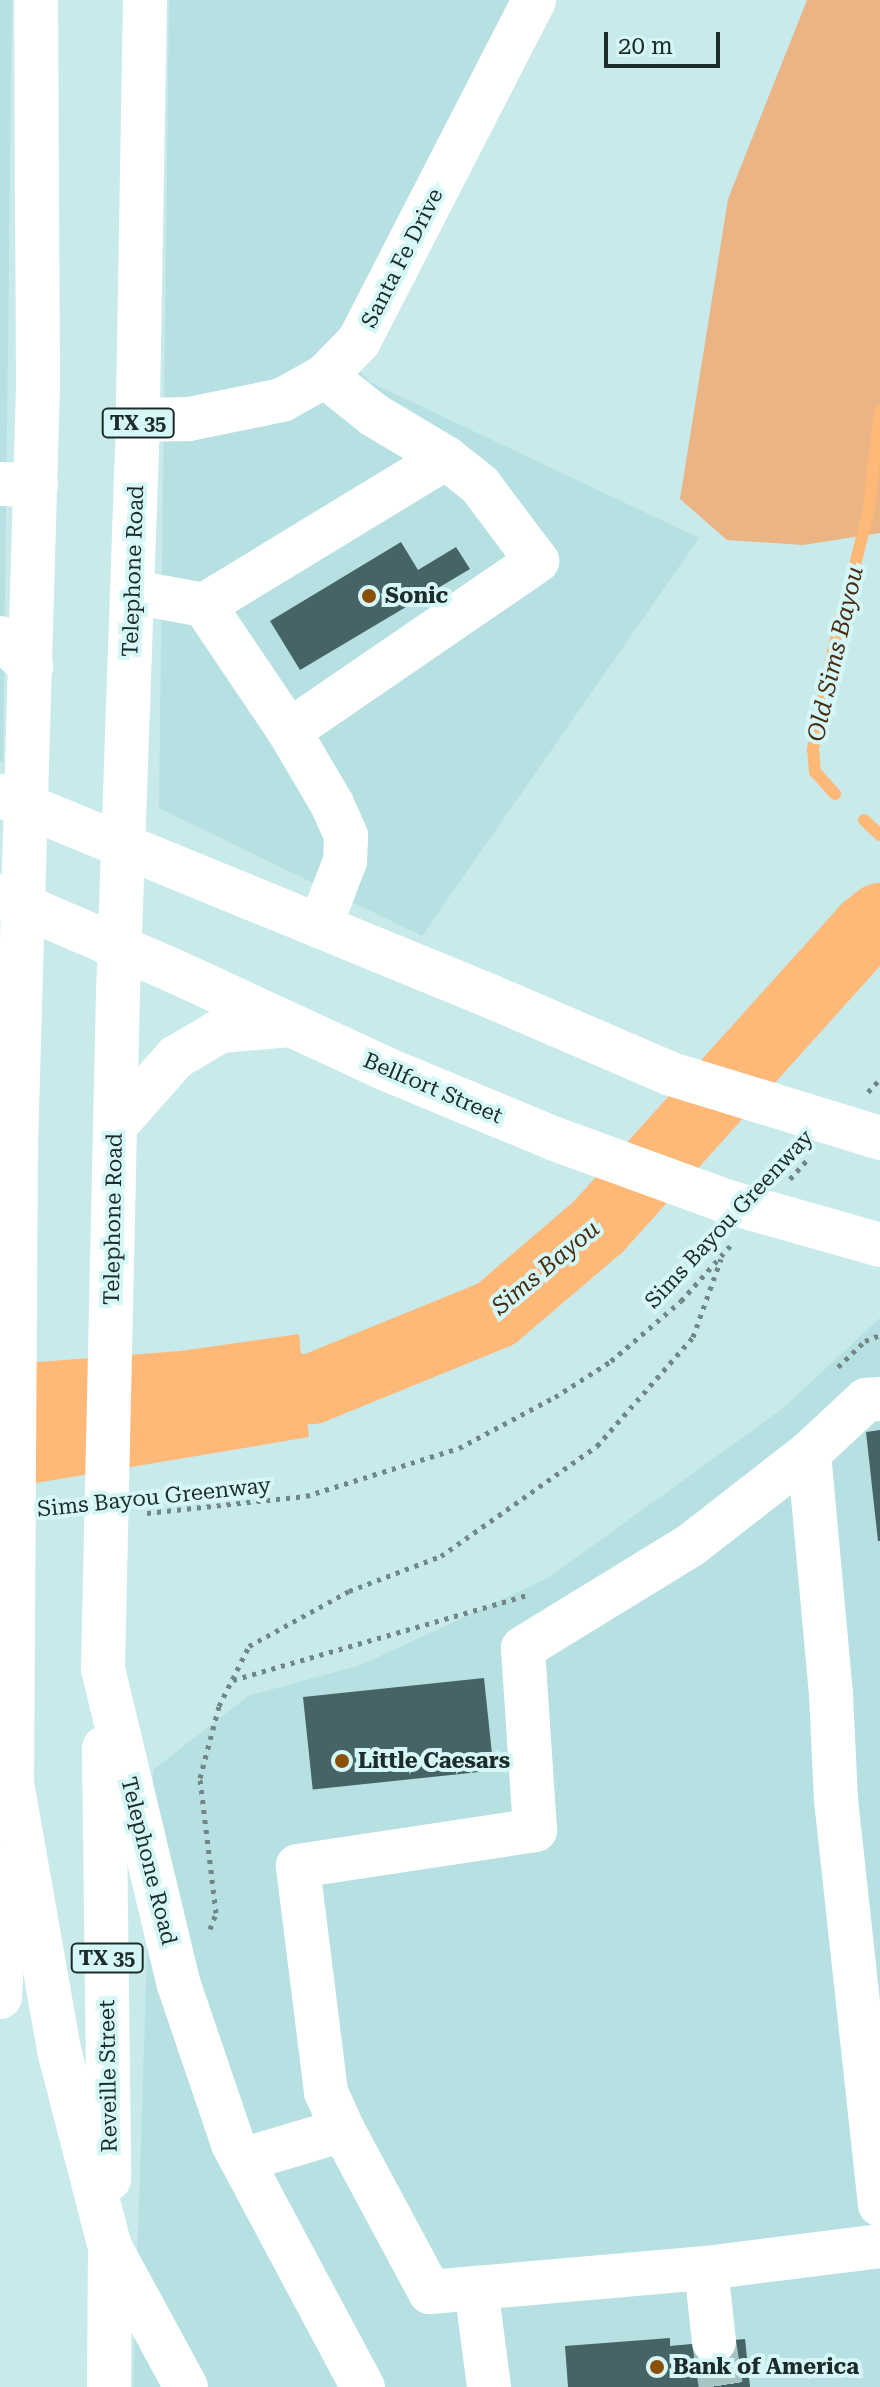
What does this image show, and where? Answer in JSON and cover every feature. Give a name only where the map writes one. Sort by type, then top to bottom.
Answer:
[{"type":"main road","points":[[0,1997],[12,1783],[16,1146],[10,1022],[18,484],[36,0]]},
{"type":"main road","name":"Telephone Road","points":[[145,0],[138,420],[120,947],[103,1669],[179,1985],[242,2160],[363,2387]]},
{"type":"main road","name":"Santa Fe Drive","points":[[138,420],[189,419],[282,400],[325,376],[359,341],[534,0]]},
{"type":"main road","points":[[289,731],[537,561],[480,485],[446,458],[374,415],[325,376]]},
{"type":"main road","points":[[133,592],[204,605],[446,458]]},
{"type":"main road","points":[[204,605],[289,731],[332,804],[346,836],[345,861],[320,926]]},
{"type":"main road","points":[[14,801],[490,996],[671,1074],[870,1120]]},
{"type":"main road","name":"Bellfort Street","points":[[11,900],[386,1069],[555,1139],[725,1201],[880,1245]]},
{"type":"main road","points":[[115,1126],[176,1057],[220,1031],[294,1025]]},
{"type":"main road","points":[[880,1399],[866,1400],[809,1453],[691,1545],[523,1648],[535,1830],[298,1866],[326,2092],[343,2130],[430,2292],[706,2268],[880,2246]]},
{"type":"main road","points":[[809,1453],[831,1694],[836,1800],[880,2205]]},
{"type":"main road","name":"Reveille Street","points":[[103,1669],[109,2387]]},
{"type":"main road","points":[[12,1783],[60,2054],[110,2247],[186,2387]]},
{"type":"main road","points":[[242,2160],[343,2130]]},
{"type":"main road","points":[[706,2268],[714,2342]]},
{"type":"main road","points":[[476,2288],[489,2387]]},
{"type":"path","points":[[870,1120],[880,1079]]},
{"type":"path","name":"Sims Bayou Greenway","points":[[786,1184],[817,1149]]},
{"type":"path","name":"Sims Bayou Greenway","points":[[135,1515],[306,1496],[459,1448],[555,1397],[611,1361],[681,1301],[733,1242]]},
{"type":"path","points":[[205,1941],[216,1913],[200,1778],[219,1706],[249,1646],[349,1591],[441,1556],[597,1446],[693,1337],[723,1254]]},
{"type":"path","points":[[830,1374],[865,1341],[880,1335]]},
{"type":"path","points":[[232,1680],[406,1633],[538,1591]]},
{"type":"shaded area","points":[[0,0],[12,0],[3,763],[0,762]]},
{"type":"shaded area","points":[[169,0],[532,0],[345,356],[370,382],[699,538],[422,936],[159,808]]},
{"type":"shaded area","points":[[807,0],[880,0],[880,533],[803,545],[727,540],[680,499],[728,199]]},
{"type":"shaded area","points":[[880,1318],[880,2387],[133,2387],[153,1770],[248,1696],[361,1665],[548,1578],[782,1409]]},
{"type":"shaded area","points":[[299,1334],[309,1437],[0,1489],[0,1365],[180,1351]]},
{"type":"building","name":"Sonic","points":[[401,542],[418,570],[456,547],[470,569],[300,670],[270,621]]},
{"type":"building","points":[[880,1430],[880,1541],[878,1541],[866,1432]]},
{"type":"building","points":[[484,1678],[494,1770],[313,1790],[303,1697]]},
{"type":"building","name":"Bank of America","points":[[670,2338],[670,2346],[745,2339],[750,2387],[568,2387],[565,2346]]},
{"type":"waterway","name":"Old Sims Bayou","points":[[835,794],[815,772],[813,749],[834,647],[868,514],[880,412]]},
{"type":"waterway","name":"Old Sims Bayou","points":[[864,820],[880,835]]},
{"type":"waterway","name":"Sims Bayou","points":[[210,1390],[312,1389],[496,1314],[598,1227],[866,929],[880,918]]},
{"type":"tunnel","points":[[714,2342],[721,2387]]},
{"type":"place","name":"Sonic","points":[[369,596]]},
{"type":"place","name":"Little Caesars","points":[[342,1761]]},
{"type":"place","name":"Bank of America","points":[[657,2367]]}]
